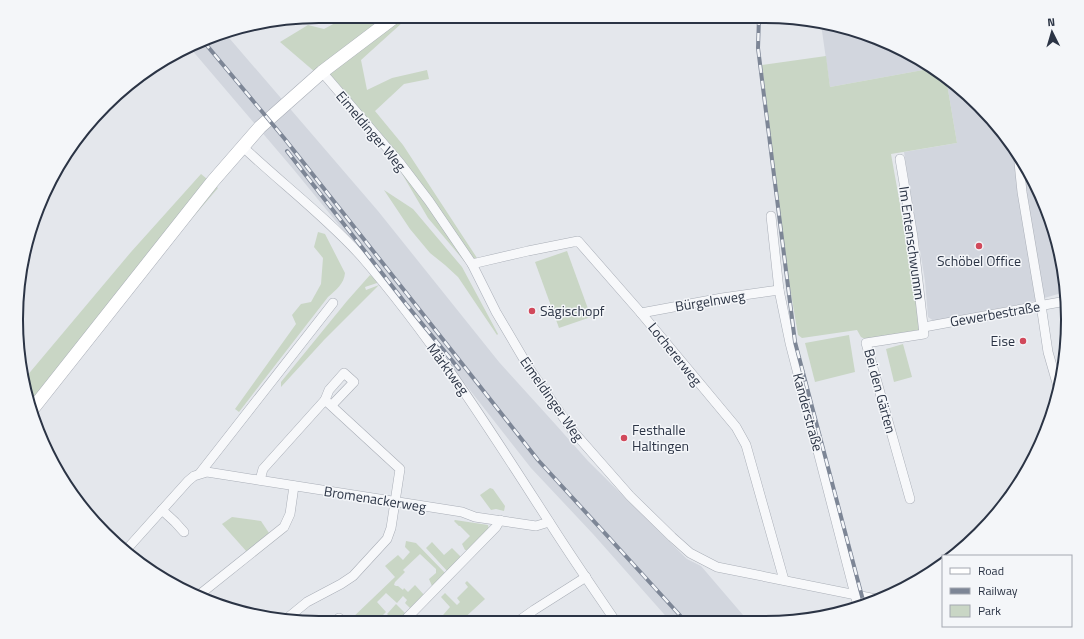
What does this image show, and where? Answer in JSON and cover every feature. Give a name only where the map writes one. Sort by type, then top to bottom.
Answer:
[{"type":"street","points":[[36,405],[136,277],[242,146],[260,127],[322,72],[387,23]]},
{"type":"street","name":"Eimeldinger Weg","points":[[322,72],[400,163],[429,201],[472,264],[496,312],[528,368],[572,430],[630,496],[690,553],[716,567],[867,597]]},
{"type":"street","name":"Märktweg","points":[[242,146],[347,241],[411,317],[481,415],[549,522],[612,616]]},
{"type":"street","name":"Im Entenschwumm","points":[[900,159],[913,237],[924,327]]},
{"type":"street","points":[[1020,169],[1022,192],[1048,352],[1055,376]]},
{"type":"street","name":"Kanderstraße","points":[[771,216],[779,290],[790,343],[857,601]]},
{"type":"street","name":"Lochererweg","points":[[472,264],[578,241],[641,313],[736,427],[746,445],[784,580]]},
{"type":"street","name":"Bürgelnweg","points":[[641,313],[722,298],[779,290]]},
{"type":"street","name":"Gewerbestraße","points":[[924,327],[1060,302]]},
{"type":"street","points":[[129,546],[188,481],[200,473],[333,303]]},
{"type":"street","name":"Bei den Gärten","points":[[910,499],[866,344],[924,334],[924,327]]},
{"type":"street","points":[[260,480],[263,469],[329,402],[400,469],[390,534],[386,541],[353,576],[307,602],[292,614]]},
{"type":"street","name":"Bromenackerweg","points":[[200,473],[207,472],[260,480],[462,512],[475,517],[536,526],[549,522]]},
{"type":"street","points":[[202,591],[284,527],[290,514],[294,486]]},
{"type":"street","points":[[162,510],[184,532]]},
{"type":"street","points":[[409,616],[450,576],[496,527],[500,520]]},
{"type":"street","points":[[526,616],[586,578]]},
{"type":"shaded area","points":[[822,29],[841,33],[878,46],[924,70],[830,87]]},
{"type":"shaded area","points":[[229,38],[378,211],[499,362],[588,461],[687,559],[701,566],[744,616],[666,616],[593,534],[531,468],[379,274],[294,170],[193,52]]},
{"type":"shaded area","points":[[947,86],[987,124],[1000,139],[1021,171],[1038,206],[1051,243],[1059,294],[1027,303],[934,321],[928,317],[925,281],[904,152],[957,143]]},
{"type":"green space","points":[[335,23],[402,23],[361,60],[367,90],[392,78],[427,70],[429,79],[404,84],[375,111],[403,145],[477,258],[465,262],[428,218],[391,155],[357,108],[280,42],[308,25],[324,29]]},
{"type":"green space","points":[[826,56],[830,87],[924,70],[947,86],[957,143],[891,154],[918,305],[919,330],[865,339],[861,337],[857,330],[802,338],[798,335],[786,264],[762,65]]},
{"type":"green space","points":[[201,174],[218,188],[129,292],[38,412],[29,374],[131,252]]},
{"type":"green space","points":[[384,190],[413,209],[462,267],[498,334],[497,335],[458,277],[430,253],[410,229]]},
{"type":"green space","points":[[318,232],[325,234],[345,273],[343,280],[328,297],[239,412],[235,409],[296,324],[292,315],[301,304],[311,302],[321,284],[323,258],[314,247]]},
{"type":"green space","points":[[567,251],[591,317],[559,328],[535,262]]},
{"type":"green space","points":[[370,275],[380,282],[365,287],[366,290],[379,285],[324,340],[281,387],[281,382]]},
{"type":"green space","points":[[849,335],[855,372],[815,382],[805,343]]},
{"type":"green space","points":[[903,344],[912,377],[894,382],[886,349]]},
{"type":"green space","points":[[490,488],[493,489],[505,506],[504,511],[496,509],[491,510],[480,495]]},
{"type":"green space","points":[[232,517],[261,521],[269,533],[247,552],[222,524]]},
{"type":"green space","points":[[454,521],[488,525],[489,530],[468,550],[465,550],[462,544],[470,536]]},
{"type":"green space","points":[[406,541],[416,543],[446,574],[432,586],[429,579],[436,573],[436,569],[420,554],[403,570],[405,572],[394,585],[403,590],[404,588],[408,592],[415,585],[425,596],[411,609],[405,603],[407,600],[403,596],[397,603],[386,593],[377,602],[386,612],[382,616],[354,616],[395,577],[385,566],[398,555],[403,560],[410,552],[405,547]]},
{"type":"green space","points":[[432,542],[444,555],[452,548],[460,556],[460,559],[448,572],[426,548]]},
{"type":"green space","points":[[467,581],[485,599],[467,616],[442,616],[450,607],[441,597],[445,593],[457,605],[460,602],[457,598],[468,587],[465,583]]},
{"type":"green space","points":[[396,604],[406,614],[404,616],[389,616],[387,614]]},
{"type":"railway","points":[[759,23],[758,48],[795,342],[863,599]]},
{"type":"railway","points":[[207,46],[284,138],[538,460],[681,616]]},
{"type":"railway","points":[[287,151],[406,304],[459,369]]},
{"type":"place","name":"Schöbel Office","points":[[979,246]]},
{"type":"place","name":"Sägischopf","points":[[532,311]]},
{"type":"place","name":"Eise","points":[[1023,341]]},
{"type":"place","name":"Festhalle Haltingen","points":[[624,438]]}]
